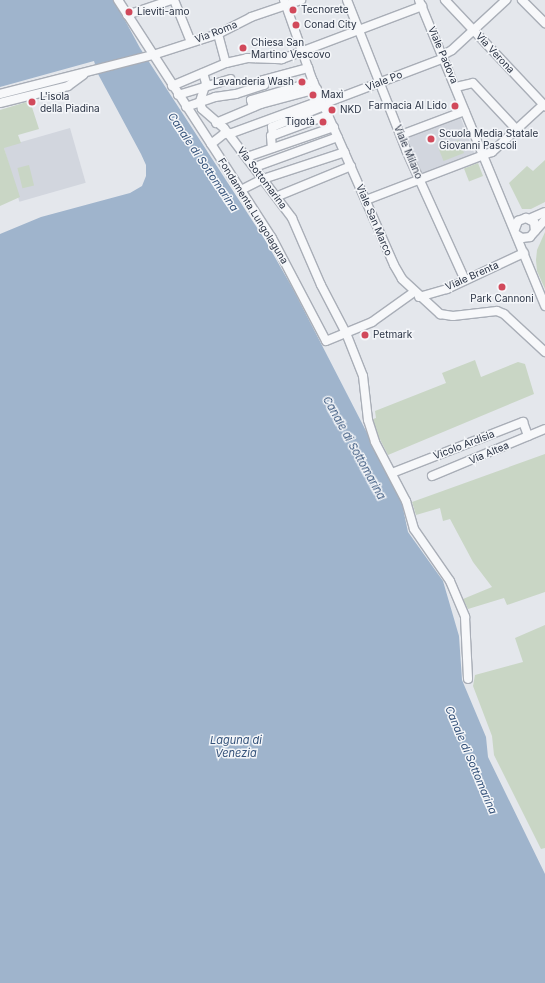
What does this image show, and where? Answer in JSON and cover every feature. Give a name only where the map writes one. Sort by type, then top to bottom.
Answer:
[{"type":"street","name":"Fondamenta Lungolaguna","points":[[118,0],[149,55],[211,144],[272,238],[326,341],[372,322],[416,294]]},
{"type":"street","points":[[127,14],[150,3],[171,0]]},
{"type":"street","points":[[174,0],[191,42]]},
{"type":"street","name":"Via Roma","points":[[0,94],[149,55],[218,34],[251,17],[284,3],[301,0]]},
{"type":"street","name":"Viale Milano","points":[[347,0],[418,178],[465,280]]},
{"type":"street","name":"Via Verona","points":[[445,0],[544,106]]},
{"type":"street","name":"Viale Po","points":[[323,104],[444,57],[506,0]]},
{"type":"street","points":[[522,0],[545,23]]},
{"type":"street","points":[[172,86],[226,63],[247,58],[282,59],[359,29],[422,2]]},
{"type":"street","name":"Viale Padova","points":[[422,2],[483,156],[516,232],[545,306]]},
{"type":"street","name":"Viale San Marco","points":[[284,3],[301,52],[315,86],[394,265],[416,294],[443,315],[500,312],[545,352]]},
{"type":"street","points":[[218,34],[226,63]]},
{"type":"street","points":[[186,107],[200,102],[236,94],[264,85],[263,80],[308,68]]},
{"type":"street","points":[[0,103],[68,86],[93,70]]},
{"type":"street","points":[[200,102],[206,87],[203,73]]},
{"type":"street","points":[[178,95],[231,79]]},
{"type":"street","points":[[456,87],[473,83],[516,129]]},
{"type":"street","points":[[216,123],[250,108],[315,86]]},
{"type":"street","name":"Via Sottomarina","points":[[200,102],[204,111],[228,133],[278,196],[292,218],[320,285],[346,333],[363,376],[368,420],[406,501],[414,529],[450,581],[463,612],[469,662],[468,680]]},
{"type":"street","points":[[211,144],[228,133],[323,104]]},
{"type":"street","points":[[272,148],[274,135],[272,126],[323,104]]},
{"type":"street","points":[[366,200],[418,178],[492,152],[516,129],[544,106]]},
{"type":"street","points":[[401,135],[465,110]]},
{"type":"street","points":[[274,135],[328,115]]},
{"type":"street","points":[[247,157],[334,128]]},
{"type":"street","points":[[255,168],[338,137]]},
{"type":"street","points":[[241,190],[264,179],[345,152]]},
{"type":"street","points":[[278,196],[351,166]]},
{"type":"street","name":"Viale Padova","points":[[502,199],[516,215],[526,218]]},
{"type":"street","points":[[545,212],[518,221],[516,232],[522,238],[533,234],[545,220]]},
{"type":"street","points":[[525,255],[535,225],[526,218]]},
{"type":"street","name":"Viale Brenta","points":[[416,294],[465,280],[525,255]]},
{"type":"street","name":"Vicolo Ardisia","points":[[392,473],[523,422],[528,436]]},
{"type":"street","name":"Via Altea","points":[[432,476],[545,430]]},
{"type":"shaded area","points":[[460,116],[475,155],[423,174],[415,166],[405,139]]},
{"type":"shaded area","points":[[70,128],[86,183],[19,202],[4,147]]},
{"type":"green space","points":[[30,101],[39,129],[18,135],[21,143],[4,148],[20,197],[0,206],[0,110]]},
{"type":"green space","points":[[459,140],[464,153],[443,161],[438,148]]},
{"type":"green space","points":[[545,160],[545,202],[531,209],[522,209],[509,183],[527,166],[533,171]]},
{"type":"green space","points":[[478,163],[483,176],[469,181],[464,168]]},
{"type":"green space","points":[[29,165],[34,185],[22,188],[17,168]]},
{"type":"green space","points":[[545,232],[545,289],[537,271],[536,260],[537,250]]},
{"type":"green space","points":[[475,360],[481,377],[518,362],[525,364],[534,394],[388,455],[370,420],[376,418],[375,411],[446,383],[442,373]]},
{"type":"green space","points":[[545,454],[545,592],[507,605],[504,598],[468,609],[463,599],[492,587],[473,562],[450,519],[443,521],[440,508],[416,515],[412,502]]},
{"type":"green space","points":[[545,625],[545,848],[541,849],[494,755],[492,736],[473,686],[475,675],[523,662],[515,638]]},
{"type":"water","name":"Laguna di Venezia","points":[[0,0],[114,0],[140,48],[265,240],[292,287],[401,499],[408,532],[443,581],[459,636],[462,680],[486,737],[488,757],[545,874],[545,983],[0,983],[0,234],[41,217],[130,193],[142,186],[146,176],[146,165],[98,74],[94,61],[0,87]]},
{"type":"place","name":"Tecnorete","points":[[293,10]]},
{"type":"place","name":"Lieviti-amo","points":[[129,12]]},
{"type":"place","name":"Conad City","points":[[296,25]]},
{"type":"place","name":"Chiesa San Martino Vescovo","points":[[243,48]]},
{"type":"place","name":"Lavanderia Wash","points":[[302,82]]},
{"type":"place","name":"Maxì","points":[[313,95]]},
{"type":"place","name":"L'isola della Piadina","points":[[32,102]]},
{"type":"place","name":"Farmacia Al Lido","points":[[455,106]]},
{"type":"place","name":"NKD","points":[[332,110]]},
{"type":"place","name":"Tigotà","points":[[323,122]]},
{"type":"place","name":"Scuola Media Statale Giovanni Pascoli","points":[[431,139]]},
{"type":"place","name":"Park Cannoni","points":[[502,287]]},
{"type":"place","name":"Petmark","points":[[365,335]]},
{"type":"water label","name":"Canale di Sottomarina","points":[[203,162]]},
{"type":"water label","name":"Canale di Sottomarina","points":[[354,448]]},
{"type":"water label","name":"Canale di Sottomarina","points":[[471,760]]}]
